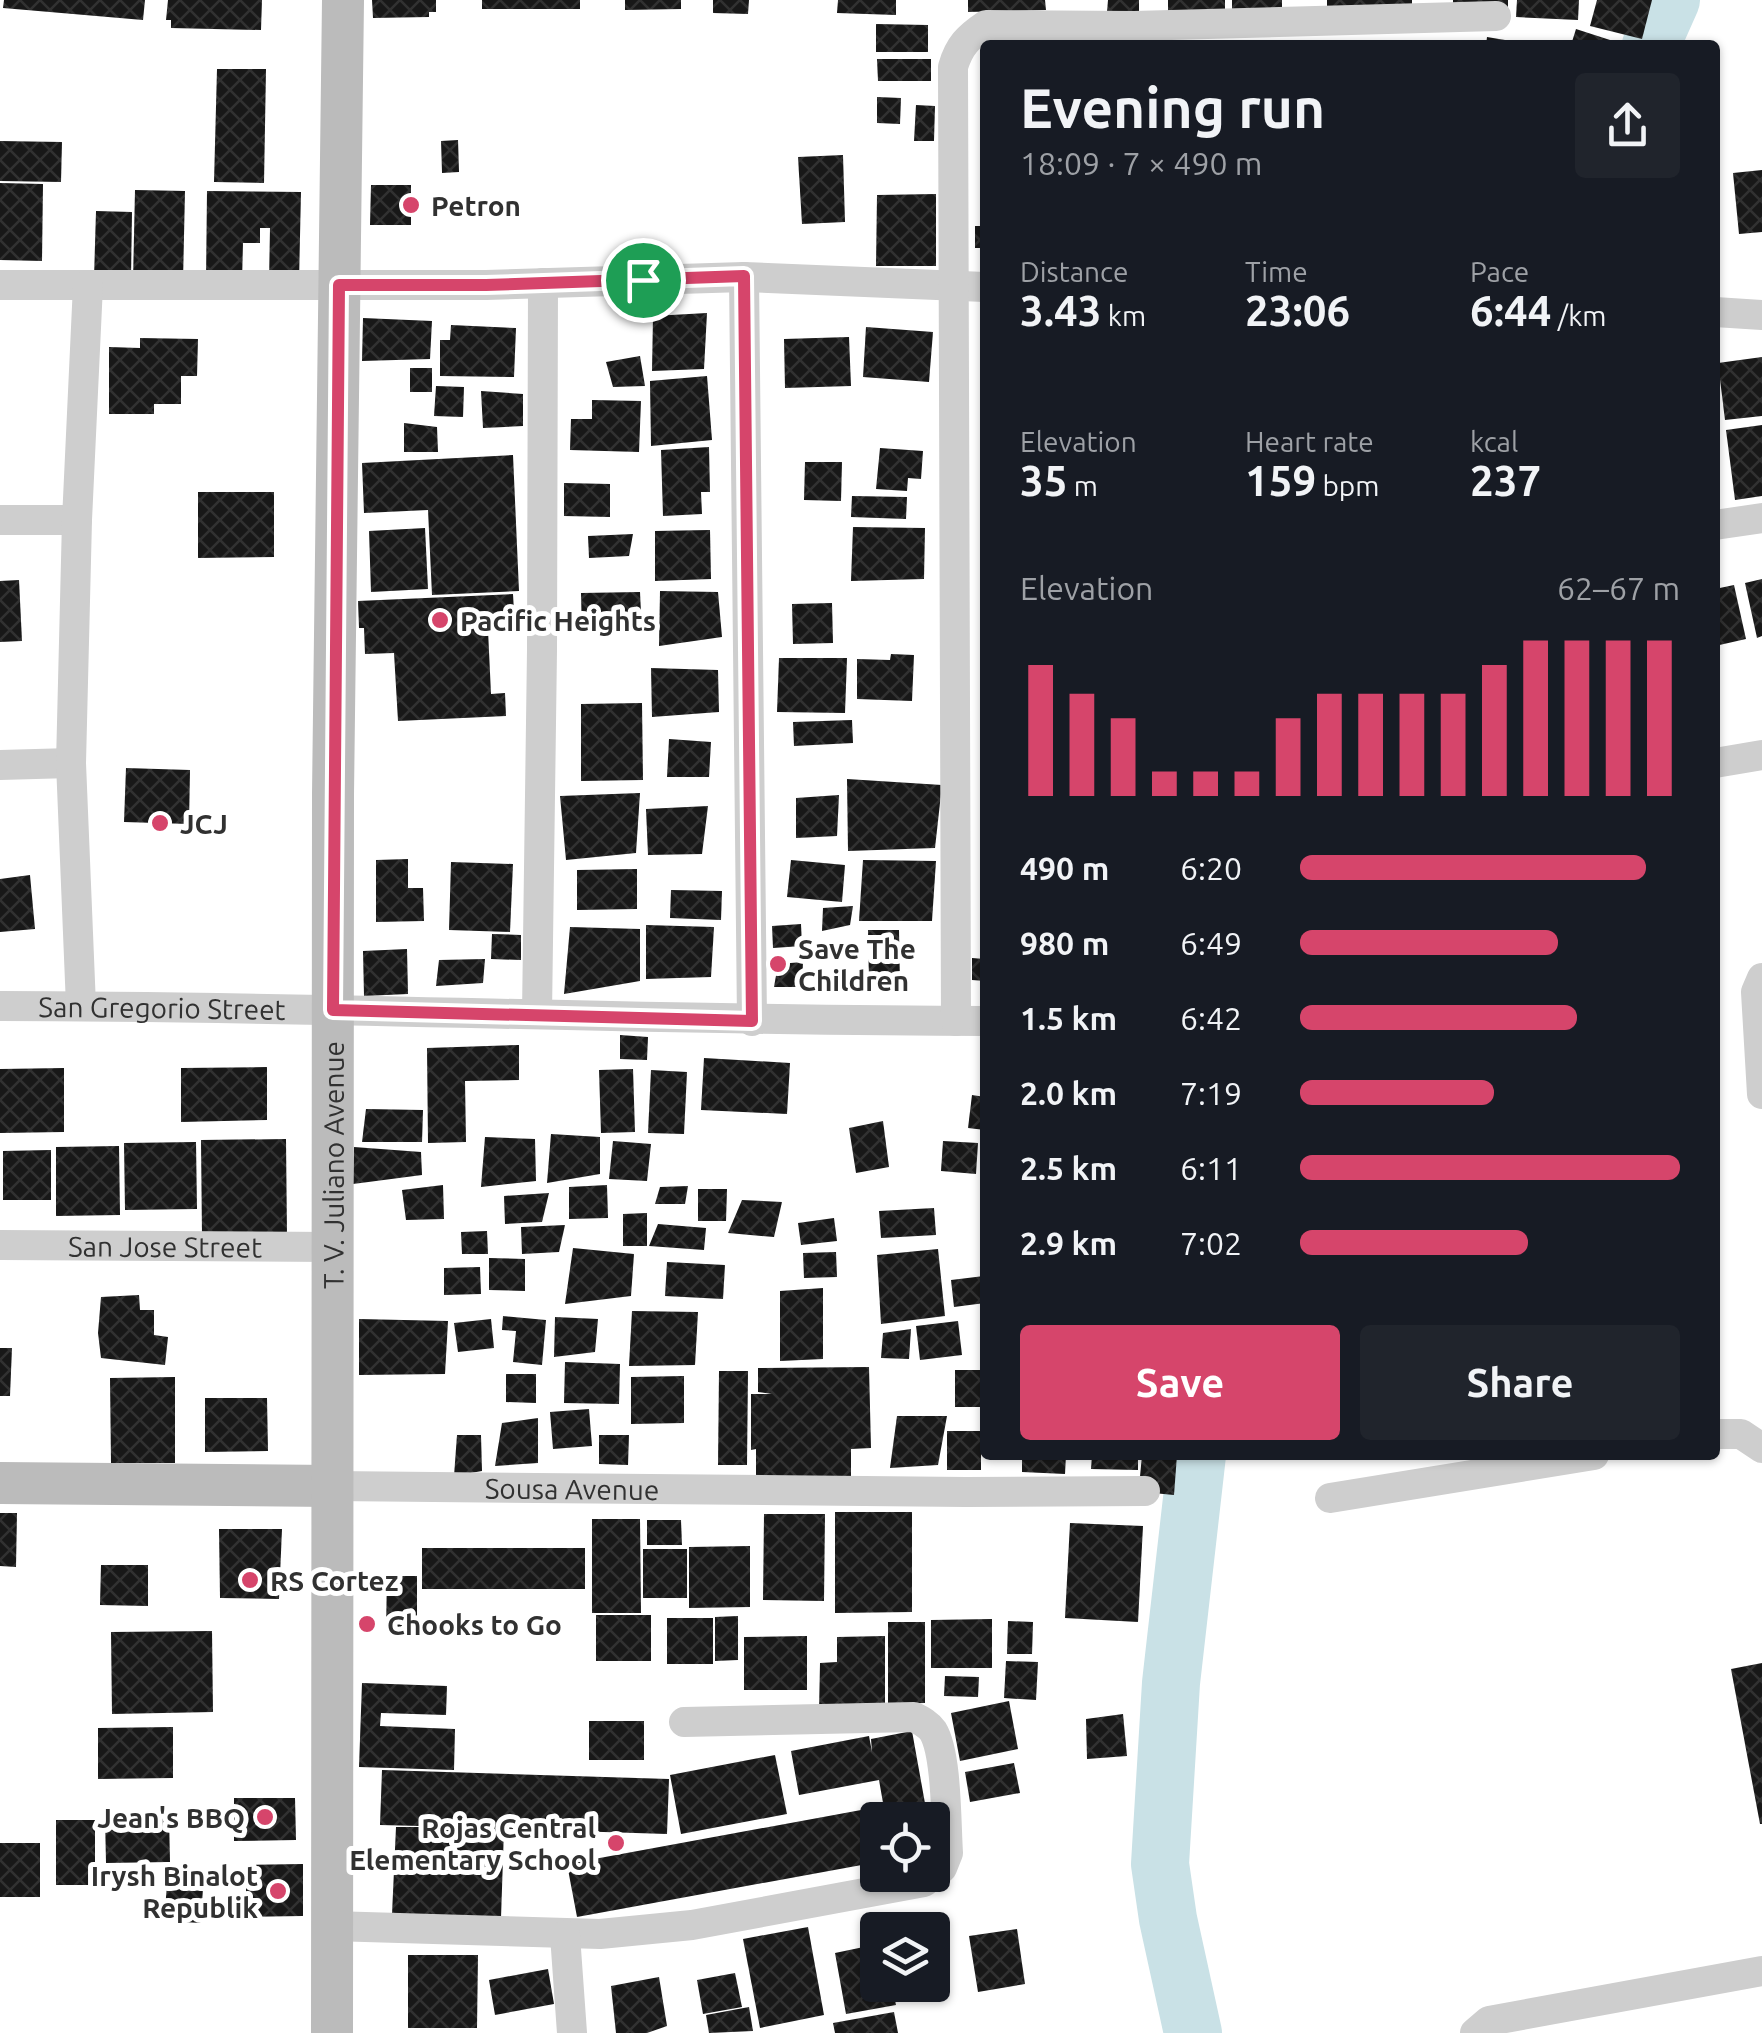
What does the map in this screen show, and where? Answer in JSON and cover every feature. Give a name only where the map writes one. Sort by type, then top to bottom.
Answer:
[{"type":"main road","name":"T. V. Juliano Avenue","points":[[332,2033],[333,1010],[344,0]]},
{"type":"main road","name":"Sousa Avenue","points":[[0,1483],[332,1486]]},
{"type":"street","points":[[970,1021],[954,288],[953,67],[958,51],[968,37],[986,25],[1134,26],[1496,16]]},
{"type":"street","points":[[744,276],[752,1021]]},
{"type":"street","points":[[0,285],[543,283],[744,276],[980,287]]},
{"type":"street","points":[[537,1014],[543,283]]},
{"type":"street","points":[[81,1006],[71,764],[88,285]]},
{"type":"street","points":[[1720,312],[1762,316]]},
{"type":"street","points":[[1720,524],[1762,518]]},
{"type":"street","points":[[0,520],[77,520]]},
{"type":"street","points":[[1720,762],[1762,754]]},
{"type":"street","points":[[0,764],[71,764]]},
{"type":"street","points":[[1762,978],[1756,992],[1762,1094]]},
{"type":"street","name":"San Gregorio Street","points":[[0,1006],[752,1021],[970,1021]]},
{"type":"street","name":"San Jose Street","points":[[0,1245],[332,1247]]},
{"type":"street","points":[[1720,1434],[1740,1434],[1762,1448]]},
{"type":"street","points":[[1330,1498],[1563,1460]]},
{"type":"street","name":"Sousa Avenue","points":[[332,1486],[1145,1490]]},
{"type":"street","points":[[330,1926],[565,1935],[692,1925],[924,1882],[942,1868],[948,1853],[940,1752],[926,1722],[914,1717],[684,1722]]},
{"type":"street","points":[[565,1935],[572,2033]]},
{"type":"street","points":[[1475,2033],[1489,2021],[1762,1970]]},
{"type":"building","points":[[4,0],[145,0],[143,20],[3,8]]},
{"type":"building","points":[[168,0],[262,0],[261,30],[171,28],[171,20],[166,20]]},
{"type":"building","points":[[372,0],[436,0],[436,12],[429,12],[429,17],[373,18]]},
{"type":"building","points":[[482,0],[580,0],[580,9],[482,9]]},
{"type":"building","points":[[625,0],[681,0],[681,9],[625,10]]},
{"type":"building","points":[[713,0],[749,0],[748,14],[713,13]]},
{"type":"building","points":[[838,0],[896,0],[896,15],[837,13]]},
{"type":"building","points":[[968,0],[1045,0],[1046,10],[968,12]]},
{"type":"building","points":[[1108,0],[1139,0],[1139,12],[1107,12]]},
{"type":"building","points":[[1168,0],[1225,0],[1225,11],[1168,13]]},
{"type":"building","points":[[1232,0],[1282,0],[1282,11],[1232,13]]},
{"type":"building","points":[[1327,0],[1412,0],[1412,13],[1327,14]]},
{"type":"building","points":[[1453,0],[1508,0],[1508,11],[1453,11]]},
{"type":"building","points":[[1517,0],[1579,0],[1578,20],[1516,17]]},
{"type":"building","points":[[1597,0],[1652,0],[1642,39],[1590,26]]},
{"type":"building","points":[[876,24],[928,25],[928,52],[876,52]]},
{"type":"building","points":[[1576,29],[1610,40],[1573,40]]},
{"type":"building","points":[[877,59],[931,59],[931,81],[878,81]]},
{"type":"building","points":[[217,69],[266,69],[264,183],[214,182]]},
{"type":"building","points":[[877,97],[901,98],[900,124],[877,123]]},
{"type":"building","points":[[916,105],[935,106],[934,141],[914,141]]},
{"type":"building","points":[[458,140],[459,172],[442,173],[441,141]]},
{"type":"building","points":[[0,141],[62,142],[61,182],[0,181]]},
{"type":"building","points":[[843,155],[845,222],[802,224],[798,157]]},
{"type":"building","points":[[1762,170],[1762,232],[1739,234],[1733,173]]},
{"type":"building","points":[[0,183],[43,184],[42,261],[0,260]]},
{"type":"building","points":[[371,185],[411,185],[411,225],[370,225]]},
{"type":"building","points":[[135,190],[185,191],[183,282],[133,281]]},
{"type":"building","points":[[207,191],[301,192],[299,282],[269,282],[270,228],[260,228],[260,243],[243,243],[242,282],[206,281]]},
{"type":"building","points":[[936,194],[936,266],[876,266],[877,195]]},
{"type":"building","points":[[96,211],[132,212],[131,279],[94,278]]},
{"type":"building","points":[[975,226],[980,226],[980,248],[975,248]]},
{"type":"building","points":[[707,313],[704,369],[652,371],[653,316]]},
{"type":"building","points":[[363,318],[432,321],[430,359],[362,361]]},
{"type":"building","points":[[451,325],[516,328],[514,377],[440,376],[440,340],[450,340]]},
{"type":"building","points":[[866,327],[933,332],[929,382],[863,377]]},
{"type":"building","points":[[849,337],[851,386],[785,388],[784,339]]},
{"type":"building","points":[[140,338],[198,339],[197,376],[181,376],[181,404],[154,404],[154,414],[109,414],[109,347],[140,348]]},
{"type":"building","points":[[640,356],[645,386],[613,387],[606,362]]},
{"type":"building","points":[[1762,357],[1762,416],[1725,420],[1720,363]]},
{"type":"building","points":[[410,368],[432,368],[432,392],[410,392]]},
{"type":"building","points":[[707,376],[712,440],[651,446],[650,381]]},
{"type":"building","points":[[436,386],[464,387],[463,417],[434,416]]},
{"type":"building","points":[[481,391],[523,394],[523,426],[483,428]]},
{"type":"building","points":[[592,400],[641,401],[639,452],[570,450],[571,419],[592,419]]},
{"type":"building","points":[[404,423],[437,427],[438,452],[404,452]]},
{"type":"building","points":[[1762,425],[1762,496],[1735,500],[1726,430]]},
{"type":"building","points":[[709,447],[710,492],[701,492],[702,514],[663,516],[661,450]]},
{"type":"building","points":[[880,448],[923,451],[921,479],[908,478],[907,491],[876,489]]},
{"type":"building","points":[[513,455],[519,591],[432,595],[428,510],[364,513],[362,463]]},
{"type":"building","points":[[805,462],[842,462],[841,501],[804,500]]},
{"type":"building","points":[[564,483],[610,484],[610,517],[564,516]]},
{"type":"building","points":[[198,492],[274,492],[274,557],[198,558]]},
{"type":"building","points":[[852,496],[907,497],[906,519],[851,517]]},
{"type":"building","points":[[853,527],[925,528],[924,579],[851,581]]},
{"type":"building","points":[[425,528],[428,589],[371,592],[369,531]]},
{"type":"building","points":[[710,530],[711,579],[655,581],[655,531]]},
{"type":"building","points":[[633,534],[629,556],[589,558],[588,536]]},
{"type":"building","points":[[1762,579],[1762,636],[1757,638],[1745,583]]},
{"type":"building","points":[[19,580],[22,641],[0,642],[0,581]]},
{"type":"building","points":[[1734,585],[1746,639],[1720,645],[1720,588]]},
{"type":"building","points":[[660,591],[718,592],[722,637],[659,646]]},
{"type":"building","points":[[640,592],[642,633],[582,635],[581,593]]},
{"type":"building","points":[[513,594],[515,629],[488,630],[491,694],[505,693],[506,716],[398,721],[394,653],[365,654],[358,601]]},
{"type":"building","points":[[832,603],[833,643],[793,644],[792,604]]},
{"type":"building","points":[[891,654],[914,655],[912,701],[857,699],[857,659],[890,660]]},
{"type":"building","points":[[779,658],[847,658],[845,713],[777,712]]},
{"type":"building","points":[[651,668],[718,670],[719,712],[652,717]]},
{"type":"building","points":[[642,703],[643,780],[581,781],[581,704]]},
{"type":"building","points":[[852,720],[853,743],[794,746],[793,722]]},
{"type":"building","points":[[669,739],[711,742],[709,777],[667,777]]},
{"type":"building","points":[[126,768],[190,770],[189,824],[124,822]]},
{"type":"building","points":[[847,779],[942,785],[935,848],[848,851]]},
{"type":"building","points":[[640,793],[636,853],[566,860],[560,796]]},
{"type":"building","points":[[839,795],[837,836],[796,838],[796,798]]},
{"type":"building","points":[[708,806],[702,854],[648,855],[646,809]]},
{"type":"building","points":[[408,859],[408,888],[423,888],[424,921],[376,922],[376,860]]},
{"type":"building","points":[[791,860],[845,865],[842,902],[787,897]]},
{"type":"building","points":[[863,860],[936,861],[932,921],[859,921]]},
{"type":"building","points":[[451,862],[513,864],[510,932],[449,930]]},
{"type":"building","points":[[637,869],[637,909],[577,910],[577,870]]},
{"type":"building","points":[[30,875],[35,929],[0,932],[0,879]]},
{"type":"building","points":[[671,890],[722,891],[721,920],[670,918]]},
{"type":"building","points":[[853,906],[850,925],[822,931],[823,908]]},
{"type":"building","points":[[801,924],[802,946],[773,948],[772,926]]},
{"type":"building","points":[[646,925],[714,927],[711,977],[646,979]]},
{"type":"building","points":[[570,927],[640,929],[640,981],[564,994]]},
{"type":"building","points":[[868,930],[899,930],[900,985],[869,985]]},
{"type":"building","points":[[492,934],[521,935],[521,960],[491,959]]},
{"type":"building","points":[[407,949],[408,994],[364,996],[363,951]]},
{"type":"building","points":[[972,958],[980,959],[980,981],[972,980]]},
{"type":"building","points":[[485,959],[483,983],[436,986],[439,960]]},
{"type":"building","points":[[803,962],[802,987],[774,987],[778,964]]},
{"type":"building","points":[[620,1035],[648,1037],[647,1060],[620,1059]]},
{"type":"building","points":[[519,1045],[519,1080],[465,1081],[466,1142],[428,1143],[427,1048]]},
{"type":"building","points":[[704,1058],[790,1063],[787,1114],[701,1110]]},
{"type":"building","points":[[267,1067],[267,1120],[181,1122],[181,1068]]},
{"type":"building","points":[[64,1068],[64,1132],[0,1133],[0,1069]]},
{"type":"building","points":[[633,1069],[635,1132],[601,1133],[599,1070]]},
{"type":"building","points":[[651,1070],[687,1072],[684,1134],[648,1133]]},
{"type":"building","points":[[972,1095],[980,1096],[980,1129],[968,1128]]},
{"type":"building","points":[[366,1109],[423,1110],[422,1142],[362,1142]]},
{"type":"building","points":[[883,1121],[889,1167],[856,1173],[849,1128]]},
{"type":"building","points":[[551,1134],[600,1137],[600,1174],[547,1183]]},
{"type":"building","points":[[485,1137],[535,1139],[536,1181],[481,1187]]},
{"type":"building","points":[[286,1139],[287,1236],[202,1236],[201,1140]]},
{"type":"building","points":[[613,1141],[651,1144],[647,1181],[609,1179]]},
{"type":"building","points":[[943,1141],[978,1143],[976,1174],[941,1171]]},
{"type":"building","points":[[196,1142],[197,1209],[125,1210],[124,1143]]},
{"type":"building","points":[[119,1146],[120,1215],[56,1216],[56,1147]]},
{"type":"building","points":[[354,1147],[421,1152],[422,1175],[353,1184]]},
{"type":"building","points":[[51,1150],[51,1200],[3,1200],[3,1151]]},
{"type":"building","points":[[443,1185],[444,1219],[406,1220],[402,1190]]},
{"type":"building","points":[[607,1185],[608,1218],[569,1219],[569,1187]]},
{"type":"building","points":[[688,1186],[685,1204],[655,1204],[660,1187]]},
{"type":"building","points":[[698,1189],[727,1189],[726,1221],[698,1221]]},
{"type":"building","points":[[549,1193],[542,1222],[505,1224],[504,1196]]},
{"type":"building","points":[[742,1200],[782,1202],[774,1237],[728,1233]]},
{"type":"building","points":[[934,1208],[936,1235],[881,1238],[879,1211]]},
{"type":"building","points":[[647,1213],[647,1246],[623,1246],[623,1214]]},
{"type":"building","points":[[834,1218],[837,1241],[801,1245],[798,1223]]},
{"type":"building","points":[[658,1224],[706,1228],[704,1250],[649,1246]]},
{"type":"building","points":[[565,1225],[559,1252],[522,1254],[521,1227]]},
{"type":"building","points":[[487,1231],[488,1254],[462,1254],[461,1232]]},
{"type":"building","points":[[573,1248],[634,1254],[631,1296],[565,1304]]},
{"type":"building","points":[[938,1249],[945,1316],[881,1324],[877,1255]]},
{"type":"building","points":[[836,1252],[837,1277],[804,1278],[803,1253]]},
{"type":"building","points":[[489,1258],[525,1259],[525,1291],[489,1290]]},
{"type":"building","points":[[667,1262],[725,1265],[723,1299],[665,1296]]},
{"type":"building","points":[[480,1267],[481,1294],[444,1295],[444,1268]]},
{"type":"building","points":[[980,1276],[980,1304],[954,1307],[951,1280]]},
{"type":"building","points":[[823,1288],[823,1359],[780,1361],[780,1291]]},
{"type":"building","points":[[139,1295],[140,1310],[154,1310],[154,1335],[168,1337],[165,1365],[101,1358],[101,1297]]},
{"type":"building","points":[[632,1311],[698,1312],[695,1365],[629,1366]]},
{"type":"building","points":[[503,1316],[546,1320],[542,1365],[513,1362],[516,1331],[502,1330]]},
{"type":"building","points":[[555,1317],[598,1319],[595,1352],[554,1357]]},
{"type":"building","points":[[359,1319],[448,1321],[445,1374],[359,1375]]},
{"type":"building","points":[[491,1319],[494,1348],[458,1352],[454,1323]]},
{"type":"building","points":[[958,1321],[962,1355],[920,1360],[916,1326]]},
{"type":"building","points":[[911,1329],[909,1359],[881,1358],[883,1333]]},
{"type":"building","points":[[0,1348],[12,1348],[10,1396],[0,1396]]},
{"type":"building","points":[[565,1362],[620,1364],[619,1404],[564,1403]]},
{"type":"building","points":[[869,1367],[871,1448],[851,1449],[851,1477],[756,1478],[756,1449],[751,1450],[751,1394],[772,1394],[758,1392],[758,1368]]},
{"type":"building","points":[[955,1370],[980,1370],[980,1407],[955,1407]]},
{"type":"building","points":[[719,1371],[748,1371],[747,1465],[718,1465]]},
{"type":"building","points":[[506,1374],[536,1374],[536,1403],[506,1402]]},
{"type":"building","points":[[684,1376],[684,1423],[631,1424],[631,1377]]},
{"type":"building","points":[[175,1377],[175,1463],[111,1463],[110,1378]]},
{"type":"building","points":[[205,1398],[267,1398],[268,1451],[205,1452]]},
{"type":"building","points":[[589,1409],[592,1446],[553,1449],[550,1412]]},
{"type":"building","points":[[897,1416],[947,1416],[938,1465],[890,1468]]},
{"type":"building","points":[[538,1418],[538,1463],[495,1466],[502,1423]]},
{"type":"building","points":[[947,1431],[980,1431],[981,1470],[947,1470]]},
{"type":"building","points":[[457,1435],[481,1435],[482,1471],[454,1476]]},
{"type":"building","points":[[599,1435],[629,1435],[628,1465],[599,1464]]},
{"type":"building","points":[[1022,1460],[1066,1460],[1065,1474],[1022,1472]]},
{"type":"building","points":[[1092,1460],[1138,1460],[1138,1470],[1091,1469]]},
{"type":"building","points":[[1142,1460],[1177,1460],[1174,1495],[1139,1487]]},
{"type":"building","points":[[835,1512],[912,1512],[912,1612],[835,1613]]},
{"type":"building","points":[[0,1513],[17,1513],[16,1567],[0,1566]]},
{"type":"building","points":[[764,1514],[825,1514],[824,1601],[763,1600]]},
{"type":"building","points":[[592,1519],[640,1519],[641,1613],[592,1613]]},
{"type":"building","points":[[647,1520],[681,1520],[682,1545],[647,1545]]},
{"type":"building","points":[[1070,1523],[1143,1526],[1138,1622],[1065,1618]]},
{"type":"building","name":"RS Cortez","points":[[219,1529],[282,1529],[279,1599],[220,1598]]},
{"type":"building","points":[[750,1546],[750,1607],[689,1608],[689,1547]]},
{"type":"building","points":[[422,1548],[585,1548],[585,1589],[422,1589]]},
{"type":"building","points":[[643,1549],[687,1549],[687,1598],[643,1598]]},
{"type":"building","points":[[101,1565],[148,1565],[148,1606],[100,1605]]},
{"type":"building","points":[[387,1576],[417,1576],[417,1629],[386,1630]]},
{"type":"building","points":[[596,1615],[651,1615],[651,1661],[596,1661]]},
{"type":"building","points":[[738,1616],[738,1660],[715,1661],[715,1617]]},
{"type":"building","points":[[667,1618],[713,1618],[713,1664],[667,1664]]},
{"type":"building","points":[[992,1619],[992,1668],[931,1668],[931,1620]]},
{"type":"building","points":[[1008,1621],[1033,1622],[1032,1654],[1007,1654]]},
{"type":"building","points":[[888,1622],[925,1622],[925,1703],[888,1704]]},
{"type":"building","points":[[212,1631],[213,1712],[112,1714],[111,1632]]},
{"type":"building","points":[[807,1636],[807,1690],[744,1690],[744,1637]]},
{"type":"building","points":[[885,1636],[885,1710],[819,1711],[820,1663],[837,1662],[837,1637]]},
{"type":"building","points":[[1006,1661],[1038,1662],[1036,1700],[1004,1698]]},
{"type":"building","points":[[1762,1663],[1762,1824],[1760,1824],[1731,1669]]},
{"type":"building","points":[[945,1676],[979,1677],[978,1697],[944,1696]]},
{"type":"building","points":[[362,1683],[447,1686],[446,1715],[381,1713],[380,1726],[455,1729],[454,1770],[359,1767]]},
{"type":"building","points":[[1009,1701],[1018,1749],[960,1761],[951,1713]]},
{"type":"building","points":[[1123,1714],[1127,1756],[1087,1759],[1086,1719]]},
{"type":"building","points":[[589,1721],[644,1721],[644,1760],[589,1760]]},
{"type":"building","points":[[173,1727],[173,1778],[98,1779],[98,1728]]},
{"type":"building","points":[[912,1731],[925,1802],[883,1802],[879,1780],[799,1795],[791,1751],[869,1736],[872,1752],[871,1739]]},
{"type":"building","points":[[775,1755],[787,1814],[681,1834],[670,1775]]},
{"type":"building","points":[[1014,1763],[1020,1793],[970,1802],[965,1772]]},
{"type":"building","points":[[382,1770],[669,1779],[667,1834],[504,1829],[501,1918],[392,1914],[396,1827],[460,1827],[380,1825]]},
{"type":"building","points":[[234,1798],[295,1798],[296,1840],[234,1841]]},
{"type":"building","points":[[860,1810],[860,1865],[577,1917],[567,1864]]},
{"type":"building","points":[[169,1816],[170,1862],[106,1863],[105,1817]]},
{"type":"building","points":[[56,1820],[95,1820],[95,1885],[56,1885]]},
{"type":"building","points":[[0,1843],[40,1843],[40,1897],[0,1897]]},
{"type":"building","points":[[303,1864],[303,1916],[246,1917],[246,1865]]},
{"type":"building","points":[[167,1885],[203,1887],[201,1923],[164,1921]]},
{"type":"building","points":[[808,1927],[824,2015],[760,2028],[743,1939]]},
{"type":"building","points":[[1017,1929],[1025,1984],[978,1992],[969,1936]]},
{"type":"building","points":[[860,1948],[860,2002],[896,2005],[846,2014],[835,1953]]},
{"type":"building","points":[[408,1955],[478,1955],[477,2028],[408,2028]]},
{"type":"building","points":[[548,1969],[554,2004],[495,2015],[489,1980]]},
{"type":"building","points":[[735,1973],[742,2007],[703,2014],[697,1980]]},
{"type":"building","points":[[659,1977],[667,2026],[647,2033],[616,2033],[611,1986]]},
{"type":"building","points":[[749,2007],[753,2031],[709,2033],[706,2015]]},
{"type":"building","points":[[894,2012],[898,2033],[835,2033],[833,2023]]},
{"type":"waterway","points":[[1653,40],[1671,0]]},
{"type":"waterway","points":[[1193,2033],[1160,1864],[1171,1683],[1196,1460]]},
{"type":"place","name":"Petron","points":[[411,205]]},
{"type":"place","name":"Pacific Heights","points":[[440,620]]},
{"type":"place","name":"JCJ","points":[[160,823]]},
{"type":"place","name":"Save The Children","points":[[778,964]]},
{"type":"place","name":"RS Cortez","points":[[250,1580]]},
{"type":"place","name":"Chooks to Go","points":[[367,1624]]},
{"type":"place","name":"Jean's BBQ","points":[[265,1817]]},
{"type":"place","name":"Rojas Central Elementary School","points":[[616,1843]]},
{"type":"place","name":"Irysh Binalot Republik","points":[[278,1891]]},
{"type":"route","points":[[744,276],[752,1021],[333,1010],[339,285],[643,280],[744,276]]}]
